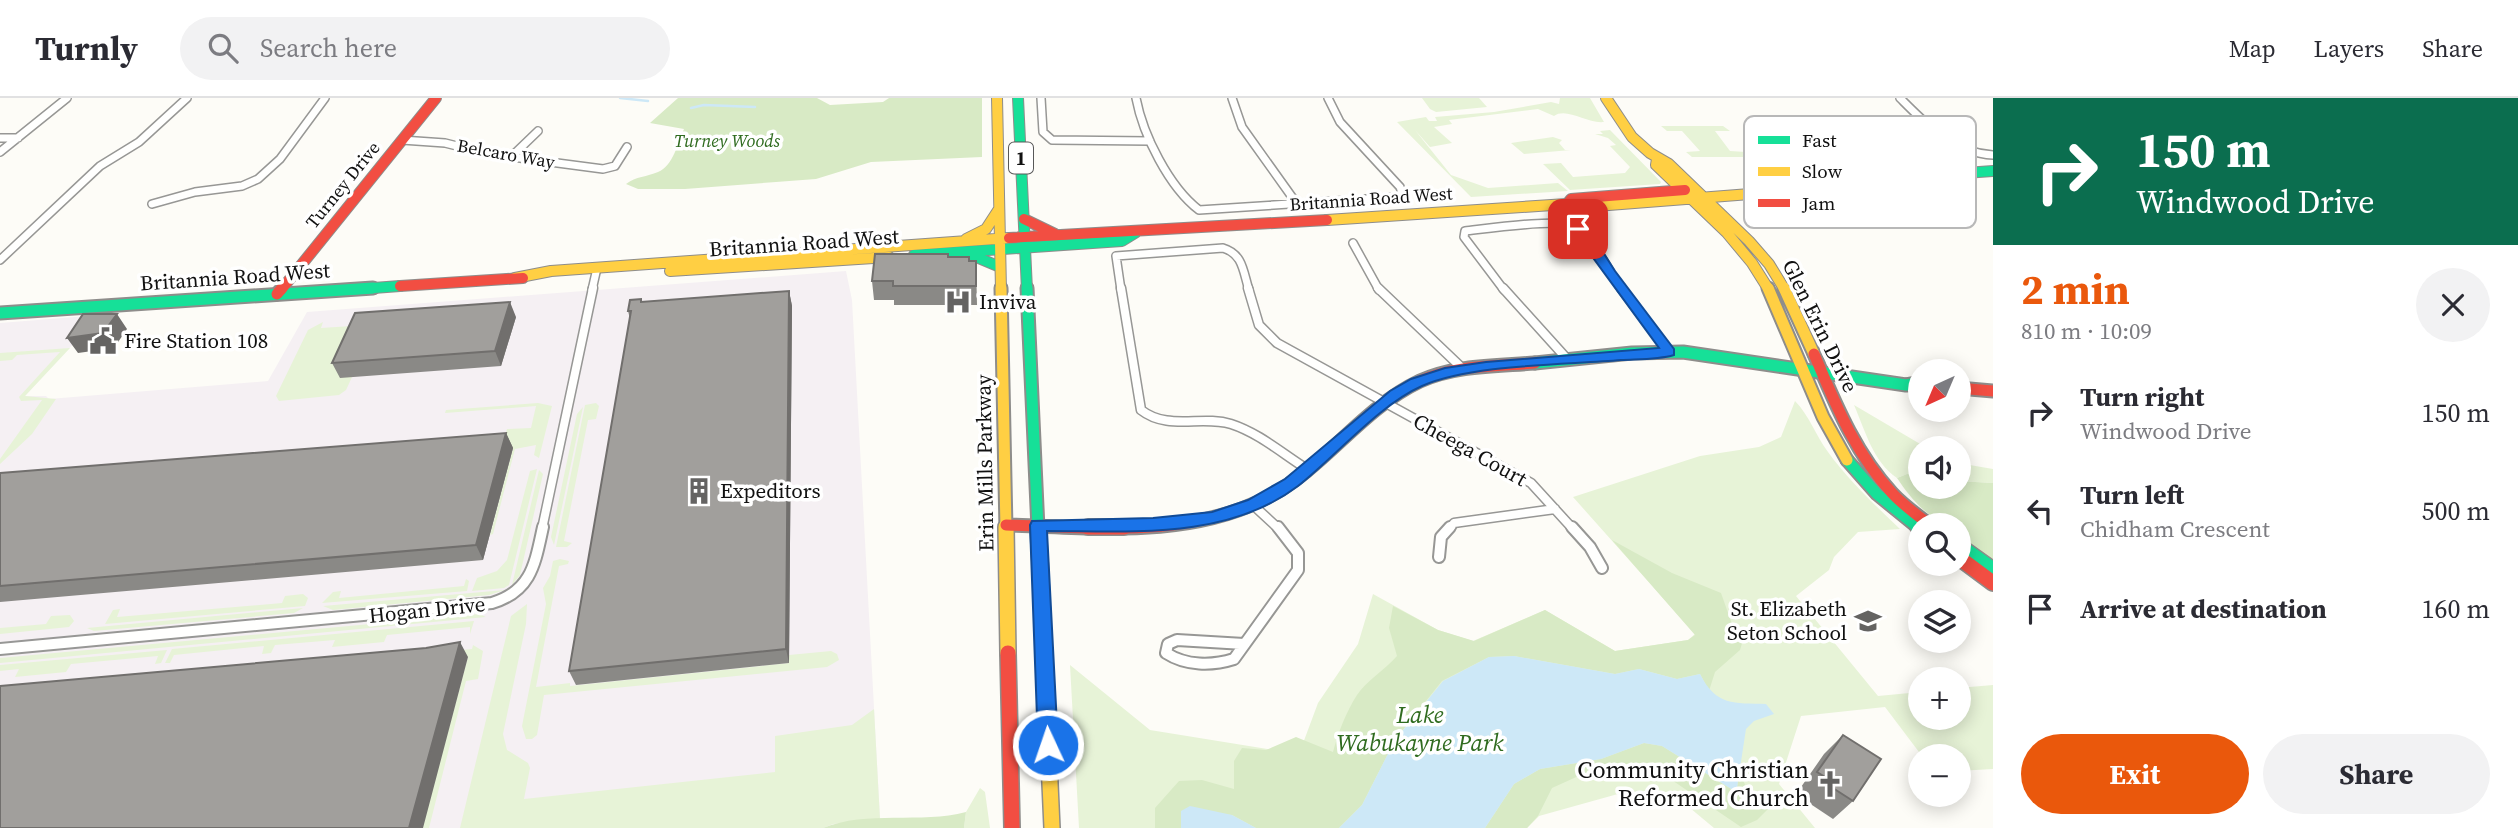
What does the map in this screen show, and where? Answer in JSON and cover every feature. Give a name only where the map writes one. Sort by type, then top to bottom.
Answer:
[{"type":"main road","name":"Turney Drive","points":[[277,294],[436,98]]},
{"type":"main road","name":"Erin Mills Parkway","points":[[996,98],[1012,828]]},
{"type":"main road","name":"1","points":[[1018,98],[1052,828]]},
{"type":"main road","name":"Glen Erin Drive","points":[[1606,98],[1624,127],[1657,159],[1669,164],[1760,274],[1827,424],[1848,461],[1881,497],[1908,519]]},
{"type":"main road","name":"Britannia Road West","points":[[1025,243],[1059,235],[1135,233],[1567,204],[1571,198],[1744,190]]},
{"type":"main road","name":"Glen Erin Drive","points":[[1693,194],[1769,264],[1784,288],[1866,461],[1894,495],[1916,513]]},
{"type":"main road","points":[[999,209],[986,229],[960,247],[1000,267]]},
{"type":"main road","points":[[1024,219],[1059,235]]},
{"type":"main road","name":"Britannia Road West","points":[[0,313],[515,278],[551,271],[596,272],[1000,244],[1122,241],[1135,233]]},
{"type":"main road","points":[[1006,525],[1153,525],[1213,518],[1254,505],[1282,489],[1385,404],[1417,383],[1463,369],[1669,352],[1712,355],[1725,352],[1821,370],[1908,379]]},
{"type":"main road","points":[[1971,389],[1993,391]]},
{"type":"main road","points":[[1971,554],[1993,570]]},
{"type":"main road","points":[[1971,567],[1993,583]]},
{"type":"street","points":[[0,152],[67,98]]},
{"type":"street","points":[[0,260],[100,166],[139,142],[187,98]]},
{"type":"street","points":[[152,204],[182,194],[237,187],[254,182],[302,132],[314,111],[326,98]]},
{"type":"street","points":[[1041,98],[1043,132],[1052,140],[1150,141]]},
{"type":"street","points":[[1136,98],[1143,128],[1191,206],[1208,210],[1389,198],[1402,193],[1400,187],[1340,122],[1328,98]]},
{"type":"street","points":[[1232,98],[1242,127],[1297,204]]},
{"type":"street","points":[[1900,98],[1918,116]]},
{"type":"street","points":[[511,157],[538,131]]},
{"type":"street","points":[[0,138],[18,138]]},
{"type":"street","name":"Belcaro Way","points":[[402,140],[445,143],[511,157],[593,169],[610,168],[618,163],[627,147]]},
{"type":"street","points":[[1568,359],[1506,292],[1464,237],[1465,231],[1551,223],[1571,224],[1590,241],[1609,272],[1669,352]]},
{"type":"street","points":[[1353,243],[1382,294],[1463,369]]},
{"type":"street","name":"Cheega Court","points":[[1307,469],[1231,424],[1162,421],[1146,416],[1141,410],[1116,256],[1223,248],[1234,251],[1240,256],[1256,314],[1266,334],[1289,351],[1522,477],[1590,547],[1602,568]]},
{"type":"street","name":"Hogan Drive","points":[[0,649],[467,607],[497,602],[514,595],[527,582],[536,558],[596,272]]},
{"type":"street","points":[[1244,644],[1177,640],[1168,644],[1166,653],[1174,660],[1221,664],[1234,659],[1298,570],[1301,559],[1296,547],[1254,505]]},
{"type":"street","points":[[1438,557],[1441,537],[1454,523],[1555,509]]},
{"type":"shaded area","points":[[846,271],[852,300],[880,819],[833,824],[823,828],[0,828],[0,323],[100,315],[25,396],[46,396],[49,399],[268,381],[307,312]]},
{"type":"green space","name":"Turney Woods","points":[[678,98],[817,98],[830,105],[883,102],[889,98],[982,98],[982,157],[871,162],[816,179],[685,189],[638,189],[626,184],[658,172],[668,165],[684,129],[650,123]]},
{"type":"green space","points":[[1422,98],[1479,98],[1487,107],[1436,112],[1430,109]]},
{"type":"green space","points":[[1560,98],[1590,98],[1604,122],[1565,113],[1554,116],[1538,109],[1449,120],[1452,124],[1434,127],[1452,143],[1430,147],[1415,130],[1451,175],[1488,188],[1558,183],[1568,191],[1471,197],[1397,122],[1426,117],[1429,121],[1437,121],[1435,117],[1494,112],[1551,102],[1559,104]]},
{"type":"green space","points":[[1661,126],[1723,126],[1730,131],[1715,131],[1730,151],[1744,152],[1744,157],[1692,157],[1686,152],[1700,151],[1682,131],[1667,131]]},
{"type":"green space","points":[[1610,130],[1660,184],[1570,190],[1543,164],[1561,163],[1573,177],[1625,173],[1630,167],[1610,146],[1616,145],[1608,138],[1595,134]]},
{"type":"green space","points":[[1553,137],[1562,140],[1559,143],[1565,150],[1571,150],[1524,154],[1511,143]]},
{"type":"green space","points":[[323,322],[321,328],[367,325],[341,377],[352,377],[346,390],[339,395],[279,401],[276,396],[308,330]]},
{"type":"green space","points":[[70,348],[25,396],[56,399],[32,434],[0,464],[0,459],[42,400],[21,401],[19,397],[60,352],[17,355],[12,360],[0,361],[0,353]]},
{"type":"green space","name":"Lake Wabukayne Park","points":[[1795,401],[1836,463],[1900,529],[1858,532],[1834,557],[1829,570],[1796,596],[1878,696],[1908,693],[1908,730],[1971,730],[1971,687],[1993,685],[1993,769],[1971,770],[1971,744],[1913,744],[1885,707],[1801,716],[1779,784],[1815,828],[1714,828],[1672,793],[1625,792],[1539,816],[1527,828],[1079,828],[1070,665],[1150,730],[1299,754],[1318,703],[1358,644],[1373,594],[1438,630],[1473,641],[1545,610],[1615,651],[1688,640],[1695,634],[1573,497],[1700,456],[1759,447],[1781,437]]},
{"type":"green space","points":[[538,403],[552,406],[539,458],[534,455],[536,445],[515,449],[493,534],[490,535],[513,448],[502,449],[507,429],[531,428],[536,406],[445,413],[446,410]]},
{"type":"green space","points":[[596,403],[599,406],[596,419],[588,420],[564,541],[572,543],[567,547],[556,547],[585,405]]},
{"type":"green space","points":[[1854,405],[1908,437],[1908,474],[1897,478],[1882,463]]},
{"type":"green space","points":[[583,407],[554,545],[551,537],[577,414]]},
{"type":"green space","points":[[1971,465],[1993,469],[1993,483],[1971,482]]},
{"type":"green space","points":[[537,469],[509,585],[504,588],[472,591],[477,578],[497,571],[507,560],[530,471]]},
{"type":"green space","points":[[539,470],[543,474],[520,575],[512,585]]},
{"type":"green space","points":[[1908,474],[1908,493],[1897,478]]},
{"type":"green space","points":[[1971,482],[1993,483],[1993,561],[1971,545],[1971,513],[1928,513],[1914,499],[1971,499]]},
{"type":"green space","points":[[1612,540],[1672,573],[1721,593],[1732,624],[1743,640],[1740,650],[1715,672],[1709,691],[1700,674],[1677,679],[1639,669],[1615,674],[1514,656],[1489,657],[1442,681],[1395,740],[1362,805],[1339,828],[1256,828],[1232,815],[1181,812],[1181,828],[1155,828],[1155,808],[1179,781],[1202,780],[1234,789],[1234,761],[1242,748],[1266,750],[1296,737],[1333,752],[1349,708],[1357,695],[1397,656],[1389,628],[1393,606],[1438,630],[1474,641],[1545,610],[1615,651],[1688,640],[1695,635]]},
{"type":"green space","points":[[553,561],[569,561],[568,564],[559,566],[536,687],[570,683],[570,686],[789,663],[789,655],[831,651],[837,654],[839,660],[827,667],[544,695],[537,735],[526,739],[522,726],[546,604],[543,588],[550,576]]},
{"type":"green space","points":[[466,579],[469,581],[467,591],[322,603],[333,592],[341,591],[339,598],[464,586]]},
{"type":"green space","points":[[505,590],[489,595],[333,610],[323,606]]},
{"type":"green space","points":[[303,594],[308,598],[305,606],[105,624],[113,610],[120,609],[117,617],[282,603],[285,596]]},
{"type":"green space","points":[[527,604],[526,624],[503,734],[507,750],[528,763],[530,768],[524,799],[775,772],[775,736],[852,725],[874,709],[880,819],[833,824],[823,828],[460,828],[511,616]]},
{"type":"green space","points":[[303,608],[294,613],[94,631],[87,628]]},
{"type":"green space","points":[[479,614],[486,617],[0,663],[0,658]]},
{"type":"green space","points":[[70,615],[74,621],[69,627],[0,634],[0,628],[46,624],[51,616]]},
{"type":"green space","points":[[474,621],[470,634],[470,627],[387,635],[384,642],[332,647],[335,640],[275,645],[271,653],[262,654],[264,646],[174,655],[170,663],[165,663],[172,649]]},
{"type":"green space","points":[[473,645],[483,651],[478,679],[466,681],[429,828],[422,828],[468,657],[438,652],[472,649]]},
{"type":"green space","points":[[167,650],[161,663],[155,664],[158,656],[71,664],[66,672],[15,677],[19,669],[0,671],[0,665]]},
{"type":"green space","points":[[1644,743],[1662,746],[1733,790],[1737,788],[1739,772],[1753,801],[1768,809],[1757,820],[1741,827],[1657,770],[1617,764],[1594,769],[1552,788],[1538,816],[1527,828],[1485,828],[1514,784],[1540,769],[1601,759]]},
{"type":"green space","points":[[980,788],[985,792],[990,828],[964,828],[966,812]]},
{"type":"green space","points":[[966,812],[964,828],[823,828],[858,820],[931,817]]},
{"type":"water","points":[[1514,656],[1615,674],[1639,669],[1677,679],[1700,674],[1719,697],[1735,703],[1766,704],[1774,714],[1754,721],[1746,729],[1737,788],[1733,790],[1662,746],[1644,743],[1601,759],[1540,769],[1514,784],[1485,828],[1339,828],[1362,805],[1395,740],[1443,681],[1489,657]]},
{"type":"water","points":[[1190,806],[1232,815],[1256,828],[1181,828],[1181,811]]},
{"type":"building","points":[[875,254],[948,254],[948,257],[969,257],[969,261],[976,261],[976,286],[893,286],[893,281],[872,281]]},
{"type":"building","name":"Expeditors","points":[[789,291],[786,649],[569,671],[631,311],[628,311],[630,300],[641,299],[641,302]]},
{"type":"building","points":[[510,302],[495,351],[332,363],[355,313]]},
{"type":"building","points":[[83,314],[117,314],[103,333],[67,338]]},
{"type":"building","points":[[506,433],[476,545],[0,586],[0,473]]},
{"type":"building","points":[[460,642],[409,828],[0,828],[0,686],[426,648]]},
{"type":"building","points":[[1843,735],[1881,759],[1853,801],[1822,781],[1825,777],[1817,772]]},
{"type":"waterway","points":[[620,98],[648,101]]},
{"type":"waterway","points":[[691,108],[704,105],[755,107]]},
{"type":"traffic: fast","points":[[1018,98],[1040,561]]},
{"type":"traffic: fast","points":[[1976,172],[1993,171]]},
{"type":"traffic: fast","points":[[914,255],[1122,241],[1135,233]]},
{"type":"traffic: fast","points":[[969,254],[1000,267]]},
{"type":"traffic: fast","points":[[0,313],[400,286]]},
{"type":"traffic: fast","points":[[1535,363],[1632,353],[1683,352],[1908,385]]},
{"type":"traffic: fast","points":[[1847,460],[1877,494],[1908,519]]},
{"type":"traffic: fast","points":[[1971,554],[1993,570]]},
{"type":"traffic: slow","points":[[997,98],[1008,653]]},
{"type":"traffic: slow","points":[[1606,98],[1632,137],[1650,153],[1669,164],[1749,241],[1769,264],[1784,288],[1814,354]]},
{"type":"traffic: slow","points":[[1657,159],[1656,165],[1727,233],[1763,279],[1775,301],[1823,417],[1847,460]]},
{"type":"traffic: slow","points":[[1327,220],[1567,204],[1583,207],[1744,194]]},
{"type":"traffic: slow","points":[[966,239],[986,229],[999,209]]},
{"type":"traffic: slow","points":[[515,278],[551,271],[1009,238]]},
{"type":"traffic: slow","points":[[670,271],[889,257]]},
{"type":"traffic: slow","points":[[1040,561],[1052,828]]},
{"type":"traffic: jam","points":[[277,294],[436,98]]},
{"type":"traffic: jam","points":[[1567,204],[1571,199],[1685,190]]},
{"type":"traffic: jam","points":[[1024,219],[1055,234]]},
{"type":"traffic: jam","points":[[1009,238],[1327,220]]},
{"type":"traffic: jam","points":[[400,286],[523,278]]},
{"type":"traffic: jam","points":[[1814,354],[1857,445],[1880,479],[1915,513]]},
{"type":"traffic: jam","points":[[1006,525],[1156,526],[1215,517],[1269,497],[1292,482],[1374,410],[1420,381],[1462,369],[1535,363]]},
{"type":"traffic: jam","points":[[1971,389],[1993,391]]},
{"type":"traffic: jam","points":[[1971,567],[1993,583]]},
{"type":"traffic: jam","points":[[1008,653],[1012,828]]},
{"type":"place","name":"Inviva","points":[[958,302]]},
{"type":"place","name":"Fire Station 108","points":[[103,341]]},
{"type":"place","name":"Expeditors","points":[[699,491]]},
{"type":"place","name":"St. Elizabeth Seton School","points":[[1868,621]]},
{"type":"place","name":"Community Christian Reformed Church","points":[[1830,784]]},
{"type":"route","points":[[1048,745],[1038,525],[1153,525],[1213,518],[1254,505],[1290,483],[1395,394],[1417,383],[1445,373],[1486,366],[1669,352],[1609,272],[1590,241],[1578,229]]}]
